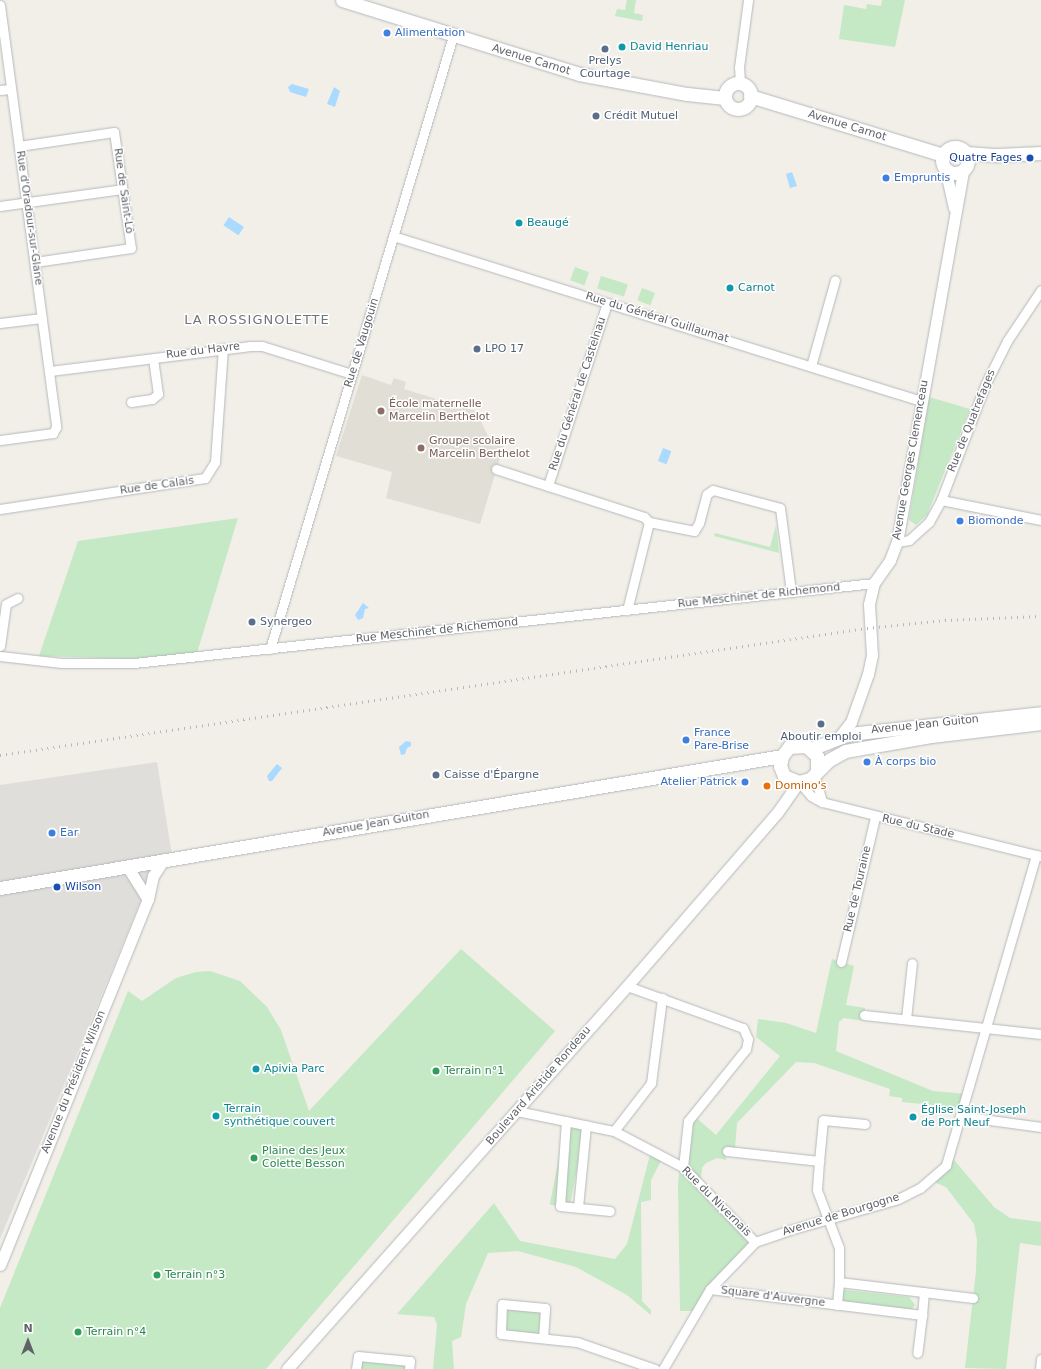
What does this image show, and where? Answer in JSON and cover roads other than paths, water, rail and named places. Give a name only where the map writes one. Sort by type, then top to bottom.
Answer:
[{"type":"main road","name":"Avenue Carnot","points":[[342,0],[453,36],[579,74],[687,94],[725,98]]},
{"type":"main road","points":[[740,84],[746,88],[750,96],[747,105],[740,109],[728,105],[725,98],[729,87],[740,84]]},
{"type":"main road","name":"Avenue Carnot","points":[[750,96],[944,162],[952,172],[965,163]]},
{"type":"main road","points":[[944,162],[954,148],[965,163],[997,155],[1041,153]]},
{"type":"main road","name":"Avenue Jean Guiton","points":[[811,749],[854,728],[1041,713]]},
{"type":"main road","name":"Avenue Jean Guiton","points":[[816,772],[839,754],[931,736],[1041,723]]},
{"type":"main road","points":[[795,745],[811,749],[817,756],[816,772],[799,782],[783,773],[782,756],[795,745]]},
{"type":"main road","name":"Avenue Jean Guiton","points":[[0,888],[164,859],[782,756]]},
{"type":"main road","name":"Avenue Jean Guiton","points":[[751,761],[783,773]]},
{"type":"street","points":[[740,84],[739,67],[748,0]]},
{"type":"street","name":"Rue d'Oradour-sur-Glane","points":[[0,6],[10,89],[50,371],[56,431],[0,440]]},
{"type":"street","name":"Rue de Vaugouin","points":[[270,649],[453,36]]},
{"type":"street","points":[[0,90],[10,89]]},
{"type":"street","name":"Rue de Saint-Lô","points":[[19,146],[114,132],[131,248],[35,262]]},
{"type":"street","name":"Avenue Georges Clemenceau","points":[[944,162],[955,215]]},
{"type":"street","name":"Avenue Georges Clemenceau","points":[[839,754],[844,746],[858,743],[854,728],[871,663],[869,604],[874,583],[890,560],[897,542],[921,400],[965,163]]},
{"type":"street","points":[[0,206],[122,189]]},
{"type":"street","name":"Rue du Général Guillaumat","points":[[393,236],[921,400]]},
{"type":"street","points":[[811,366],[835,280]]},
{"type":"street","name":"Rue de Quatrefages","points":[[897,542],[909,540],[920,532],[929,522],[941,500],[986,383],[1007,341],[1041,290]]},
{"type":"street","name":"Rue du Général de Castelnau","points":[[548,486],[607,303]]},
{"type":"street","points":[[0,324],[42,318]]},
{"type":"street","name":"Rue du Havre","points":[[50,371],[223,348],[262,346],[352,374]]},
{"type":"street","name":"Rue de Calais","points":[[0,509],[205,478],[215,462],[223,348]]},
{"type":"street","points":[[131,402],[152,399],[158,394],[153,358]]},
{"type":"street","name":"Rue du Général de Castelnau","points":[[496,469],[644,517],[649,522],[694,531],[699,523],[707,494],[714,490],[780,508],[783,513],[791,592]]},
{"type":"street","points":[[941,500],[1041,520]]},
{"type":"street","points":[[627,610],[649,522]]},
{"type":"street","name":"Rue Meschinet de Richemond","points":[[0,656],[62,664],[134,664],[874,583]]},
{"type":"street","points":[[0,646],[6,604],[18,598]]},
{"type":"street","points":[[816,772],[822,802]]},
{"type":"street","points":[[783,773],[786,798]]},
{"type":"street","points":[[799,782],[811,796],[822,802]]},
{"type":"street","name":"Boulevard Aristide Rondeau","points":[[288,1369],[627,986],[777,813],[786,798],[799,782]]},
{"type":"street","name":"Rue du Stade","points":[[822,802],[875,817],[1038,856]]},
{"type":"street","name":"Rue de Touraine","points":[[841,962],[875,817]]},
{"type":"street","name":"Avenue de Bourgogne","points":[[663,1369],[710,1289],[755,1242],[826,1219],[898,1199],[920,1188],[946,1165],[1038,856]]},
{"type":"street","name":"Avenue du Président Wilson","points":[[0,1266],[148,899],[153,876],[164,859]]},
{"type":"street","points":[[127,866],[148,899]]},
{"type":"street","points":[[906,1019],[912,963]]},
{"type":"street","points":[[627,986],[743,1028],[748,1039],[746,1048],[688,1121],[683,1167]]},
{"type":"street","points":[[614,1131],[651,1083],[662,998]]},
{"type":"street","points":[[864,1015],[1041,1034]]},
{"type":"street","name":"Rue du Nivernais","points":[[517,1111],[614,1131],[683,1167],[755,1242]]},
{"type":"street","points":[[960,1116],[1041,1127]]},
{"type":"street","name":"Square d'Auvergne","points":[[836,1305],[839,1282],[838,1248],[816,1190],[823,1120],[865,1124]]},
{"type":"street","points":[[566,1121],[560,1206],[610,1210]]},
{"type":"street","points":[[578,1207],[586,1125]]},
{"type":"street","points":[[726,1152],[819,1161]]},
{"type":"street","points":[[839,1282],[973,1298]]},
{"type":"street","name":"Square d'Auvergne","points":[[710,1289],[922,1315]]},
{"type":"street","points":[[917,1353],[924,1292]]},
{"type":"street","points":[[543,1338],[545,1308],[502,1304],[500,1334],[577,1342],[655,1369]]},
{"type":"street","points":[[356,1369],[358,1356],[410,1361],[409,1369]]},
{"type":"street","points":[[1040,1369],[1041,1359]]},
{"type":"water","points":[[292,84],[309,89],[306,97],[290,92],[288,87]]},
{"type":"water","points":[[334,87],[340,91],[335,107],[327,104]]},
{"type":"water","points":[[792,172],[797,186],[790,188],[786,174]]},
{"type":"water","points":[[229,217],[244,227],[238,235],[223,225]]},
{"type":"water","points":[[663,448],[671,451],[666,464],[658,461]]},
{"type":"water","points":[[363,603],[369,608],[365,609],[363,618],[358,620],[355,615]]},
{"type":"water","points":[[406,741],[411,742],[411,746],[407,748],[405,754],[401,755],[399,747]]},
{"type":"water","points":[[277,764],[282,768],[272,781],[269,781],[267,776]]},
{"type":"railway","points":[[0,755],[867,628],[945,620],[1041,616]]},
{"type":"place","name":"Alimentation","points":[[387,33]]},
{"type":"place","name":"David Henriau","points":[[622,47]]},
{"type":"place","name":"Prelys Courtage","points":[[605,49]]},
{"type":"place","name":"Crédit Mutuel","points":[[596,116]]},
{"type":"place","name":"Quatre Fages","points":[[1030,158]]},
{"type":"place","name":"Empruntis","points":[[886,178]]},
{"type":"place","name":"Beaugé","points":[[519,223]]},
{"type":"place","name":"Carnot","points":[[730,288]]},
{"type":"place","name":"LPO 17","points":[[477,349]]},
{"type":"place","name":"École maternelle Marcelin Berthelot","points":[[381,411]]},
{"type":"place","name":"Groupe scolaire Marcelin Berthelot","points":[[421,448]]},
{"type":"place","name":"Biomonde","points":[[960,521]]},
{"type":"place","name":"Synergeo","points":[[252,622]]},
{"type":"place","name":"Aboutir emploi","points":[[821,724]]},
{"type":"place","name":"France Pare-Brise","points":[[686,740]]},
{"type":"place","name":"À corps bio","points":[[867,762]]},
{"type":"place","name":"Caisse d'Épargne","points":[[436,775]]},
{"type":"place","name":"Atelier Patrick","points":[[745,782]]},
{"type":"place","name":"Domino's","points":[[767,786]]},
{"type":"place","name":"Ear","points":[[52,833]]},
{"type":"place","name":"Wilson","points":[[57,887]]},
{"type":"place","name":"Apivia Parc","points":[[256,1069]]},
{"type":"place","name":"Terrain n°1","points":[[436,1071]]},
{"type":"place","name":"Terrain synthétique couvert","points":[[216,1116]]},
{"type":"place","name":"Église Saint-Joseph de Port Neuf","points":[[913,1117]]},
{"type":"place","name":"Plaine des Jeux Colette Besson","points":[[254,1158]]},
{"type":"place","name":"Terrain n°3","points":[[157,1275]]},
{"type":"place","name":"Terrain n°4","points":[[78,1332]]},
{"type":"district","name":"LA ROSSIGNOLETTE","points":[[257,320]]}]
